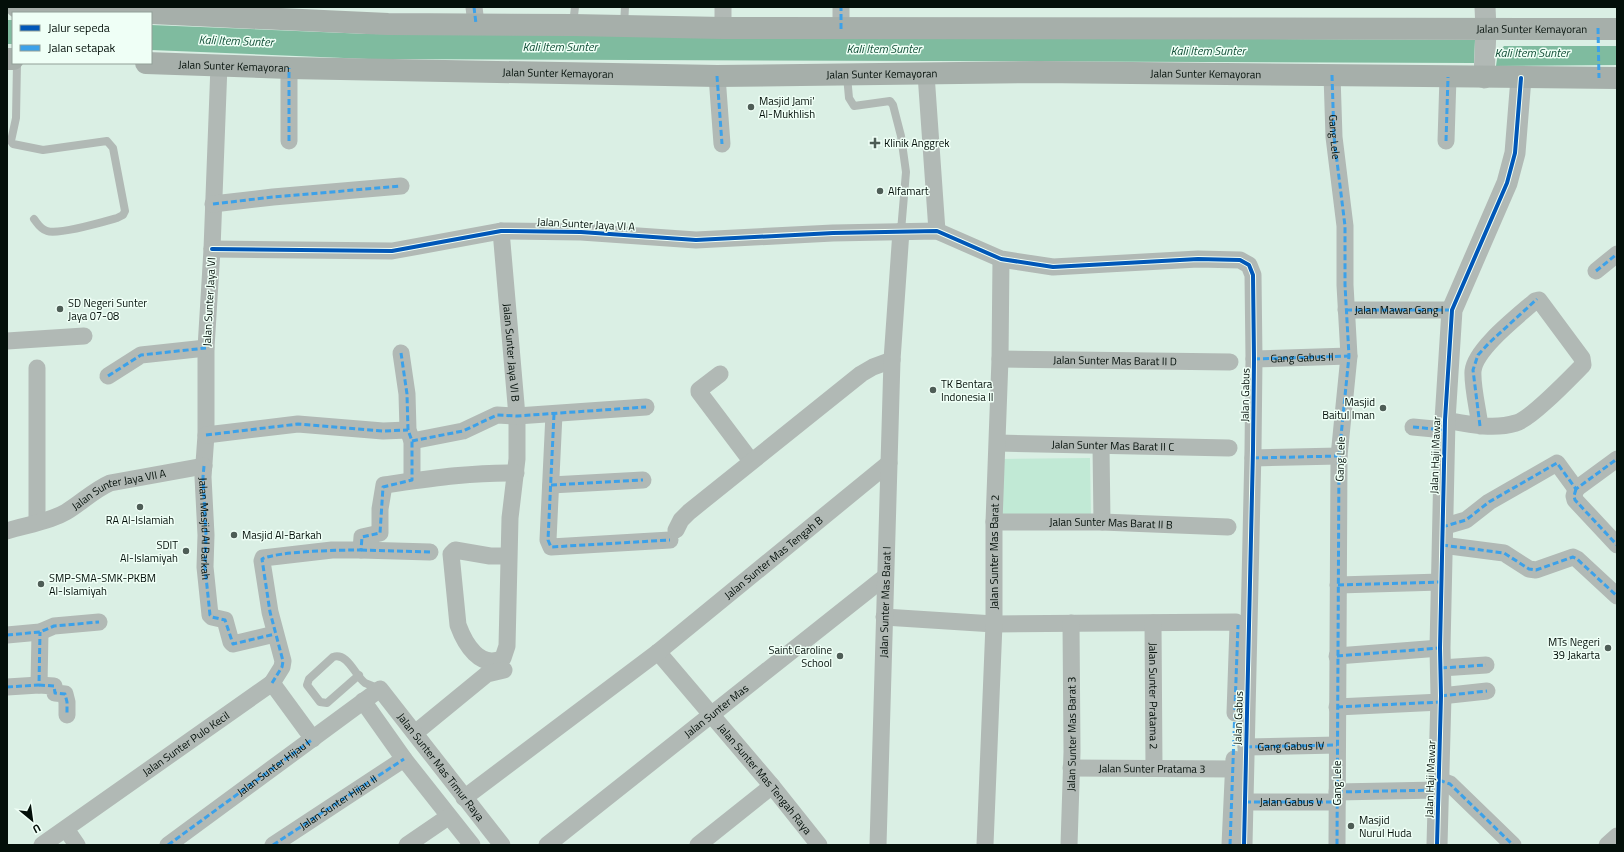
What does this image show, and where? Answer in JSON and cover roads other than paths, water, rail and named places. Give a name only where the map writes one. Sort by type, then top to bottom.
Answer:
[{"type":"main road","points":[[17,7],[107,12]]},
{"type":"main road","name":"Jalan Sunter Kemayoran","points":[[164,11],[294,14],[388,24],[475,16],[624,16],[723,28],[841,29],[1133,27],[1486,33],[1617,29]]},
{"type":"main road","name":"Jalan Sunter Kemayoran","points":[[152,63],[289,68],[717,76],[1039,72],[1448,77],[1484,75],[1521,78],[1617,78]]},
{"type":"street","points":[[723,7],[723,28]]},
{"type":"street","points":[[841,7],[841,29]]},
{"type":"street","points":[[1484,75],[1486,33],[1485,7]]},
{"type":"street","name":"Jalan Sunter Jaya VI","points":[[204,466],[206,435],[206,348],[212,248],[219,65]]},
{"type":"street","points":[[289,68],[289,141]]},
{"type":"street","points":[[926,74],[937,231]]},
{"type":"street","name":"Gang Lele","points":[[1332,75],[1334,136],[1345,226],[1346,310],[1349,356],[1339,456],[1337,845]]},
{"type":"street","points":[[717,76],[722,144]]},
{"type":"street","points":[[1446,140],[1448,77]]},
{"type":"street","name":"Jalan Haji Mawar","points":[[1437,845],[1441,699],[1441,582],[1445,425],[1452,310],[1507,183],[1515,152],[1521,78]]},
{"type":"street","points":[[213,204],[273,197],[401,186]]},
{"type":"street","name":"Jalan Sunter Jaya VI A","points":[[212,248],[392,251],[501,231],[581,232],[696,240],[901,231],[937,231]]},
{"type":"street","name":"Jalan Sunter Jaya VI B","points":[[499,666],[507,646],[510,518],[516,473],[517,416],[501,231]]},
{"type":"street","name":"Jalan Sunter Mas Barat I","points":[[878,845],[892,360],[901,231]]},
{"type":"street","name":"Jalan Gabus","points":[[937,231],[1001,259],[1053,267],[1198,259],[1240,260],[1249,265],[1253,275],[1254,359],[1244,845]]},
{"type":"street","points":[[1596,271],[1617,254]]},
{"type":"street","name":"Jalan Sunter Mas Barat 2","points":[[986,845],[994,624],[994,522],[998,443],[1001,259]]},
{"type":"street","points":[[1413,427],[1445,425],[1480,426],[1514,424],[1523,420],[1584,365],[1582,358],[1539,300],[1535,301],[1489,342],[1478,355],[1473,370],[1480,426]]},
{"type":"street","name":"Jalan Mawar Gang I","points":[[1346,310],[1452,310]]},
{"type":"street","points":[[7,341],[84,336]]},
{"type":"street","points":[[108,376],[142,355],[206,348]]},
{"type":"street","points":[[401,353],[407,394],[412,480]]},
{"type":"street","name":"Gang Gabus II","points":[[1254,359],[1349,356]]},
{"type":"street","name":"Jalan Sunter Mas Barat II D","points":[[1000,359],[1230,362]]},
{"type":"street","points":[[554,414],[548,540],[552,547],[673,535],[681,520],[689,512],[861,374],[873,367],[892,360]]},
{"type":"street","points":[[37,368],[37,522]]},
{"type":"street","points":[[720,374],[699,390],[699,392],[751,462]]},
{"type":"street","points":[[206,435],[298,424],[383,431],[410,436],[463,431],[493,416],[554,414],[646,407]]},
{"type":"street","name":"Jalan Sunter Mas Barat II C","points":[[998,443],[1229,448]]},
{"type":"street","points":[[1101,446],[1102,522]]},
{"type":"street","points":[[1253,458],[1339,456]]},
{"type":"street","points":[[1617,459],[1576,489],[1574,496],[1575,500],[1617,545]]},
{"type":"street","name":"Jalan Sunter Mas Tengah B","points":[[464,798],[658,652],[889,462]]},
{"type":"street","points":[[1442,536],[1489,502],[1557,463],[1576,489]]},
{"type":"street","name":"Jalan Sunter Jaya VII A","points":[[7,531],[65,512],[96,490],[110,484],[204,466]]},
{"type":"street","name":"Jalan Masjid Al Barkah","points":[[204,466],[205,567],[210,615],[225,620],[233,644],[275,634]]},
{"type":"street","points":[[361,550],[362,537],[380,533],[380,509],[383,487],[412,480],[495,473],[516,473]]},
{"type":"street","points":[[551,485],[643,480]]},
{"type":"street","name":"Jalan Sunter Mas Barat II B","points":[[994,522],[1102,522],[1228,527]]},
{"type":"street","points":[[1442,536],[1504,553],[1529,569],[1536,570],[1573,557],[1617,596]]},
{"type":"street","points":[[313,739],[272,683],[282,667],[283,661],[275,634],[262,561],[264,558],[332,550],[430,552]]},
{"type":"street","points":[[499,666],[482,660],[462,635],[458,625],[451,554],[455,550],[490,556],[509,556]]},
{"type":"street","name":"Jalan Sunter Mas","points":[[547,845],[885,577]]},
{"type":"street","points":[[1338,585],[1441,582]]},
{"type":"street","points":[[884,617],[994,624],[1236,622],[1238,625],[1234,770],[1230,845]]},
{"type":"street","points":[[7,635],[40,632],[54,626],[99,622]]},
{"type":"street","name":"Jalan Sunter Mas Barat 3","points":[[1070,845],[1071,623]]},
{"type":"street","name":"Jalan Sunter Pratama 2","points":[[1153,623],[1154,768]]},
{"type":"street","points":[[39,685],[40,632]]},
{"type":"street","points":[[658,652],[710,715]]},
{"type":"street","points":[[1338,656],[1440,658],[1486,665]]},
{"type":"street","points":[[415,734],[487,674],[499,666]]},
{"type":"street","name":"Jalan Sunter Pulo Kecil","points":[[42,845],[272,683]]},
{"type":"street","points":[[7,687],[39,685],[54,686],[55,693],[65,694],[67,702],[67,716]]},
{"type":"street","name":"Jalan Sunter Mas Timur Raya","points":[[380,689],[502,845]]},
{"type":"street","name":"Jalan Sunter Hijau I","points":[[168,845],[380,689]]},
{"type":"street","points":[[1337,708],[1441,699],[1487,692]]},
{"type":"street","name":"Jalan Sunter Mas Timur Raya","points":[[363,701],[404,759],[472,845]]},
{"type":"street","name":"Jalan Sunter Mas Tengah Raya","points":[[710,715],[772,786],[816,844]]},
{"type":"street","name":"Gang Gabus IV","points":[[1246,746],[1337,745]]},
{"type":"street","name":"Jalan Sunter Hijau II","points":[[273,845],[404,759]]},
{"type":"street","name":"Jalan Sunter Pratama 3","points":[[1071,768],[1234,770]]},
{"type":"street","points":[[1439,785],[1447,782],[1513,845]]},
{"type":"street","name":"Jalan Gabus V","points":[[1244,802],[1337,797],[1439,785]]},
{"type":"street","points":[[698,845],[772,786]]},
{"type":"street","points":[[407,845],[448,816]]},
{"type":"street","points":[[66,829],[77,845]]},
{"type":"street","points":[[1607,845],[1617,836]]},
{"type":"lane","points":[[17,64],[16,118],[11,137],[13,144],[43,150],[107,141],[113,148],[125,210],[123,215],[117,218],[69,230],[48,232],[41,229],[34,218]]},
{"type":"lane","points":[[847,75],[848,98],[854,106],[890,101],[893,104],[901,136],[906,172],[901,231]]},
{"type":"lane","points":[[359,675],[327,703],[320,702],[307,685],[309,679],[333,657],[341,656],[359,675],[364,682],[380,689]]},
{"type":"lane","points":[[363,701],[364,682]]},
{"type":"water","points":[[7,20],[12,20],[12,44],[7,44]]},
{"type":"water","name":"Kali Item Sunter","points":[[152,25],[368,34],[1475,40],[1474,63],[368,59],[152,50]]},
{"type":"water","name":"Kali Item Sunter","points":[[1504,46],[1617,46],[1617,65],[1496,66],[1498,52]]},
{"type":"place","name":"Masjid Jami' Al-Mukhlish","points":[[751,107]]},
{"type":"place","name":"Klinik Anggrek","points":[[875,143]]},
{"type":"place","name":"Alfamart","points":[[880,191]]},
{"type":"place","name":"SD Negeri Sunter Jaya 07-08","points":[[60,309]]},
{"type":"place","name":"TK Bentara Indonesia II","points":[[933,390]]},
{"type":"place","name":"Masjid Baitul Iman","points":[[1383,408]]},
{"type":"place","name":"RA Al-Islamiah","points":[[140,507]]},
{"type":"place","name":"Masjid Al-Barkah","points":[[234,535]]},
{"type":"place","name":"SDIT Al-Islamiyah","points":[[186,551]]},
{"type":"place","name":"SMP-SMA-SMK-PKBM Al-Islamiyah","points":[[41,584]]},
{"type":"place","name":"MTs Negeri 39 Jakarta","points":[[1608,648]]},
{"type":"place","name":"Saint Caroline School","points":[[840,656]]},
{"type":"place","name":"Masjid Nurul Huda","points":[[1351,826]]}]
